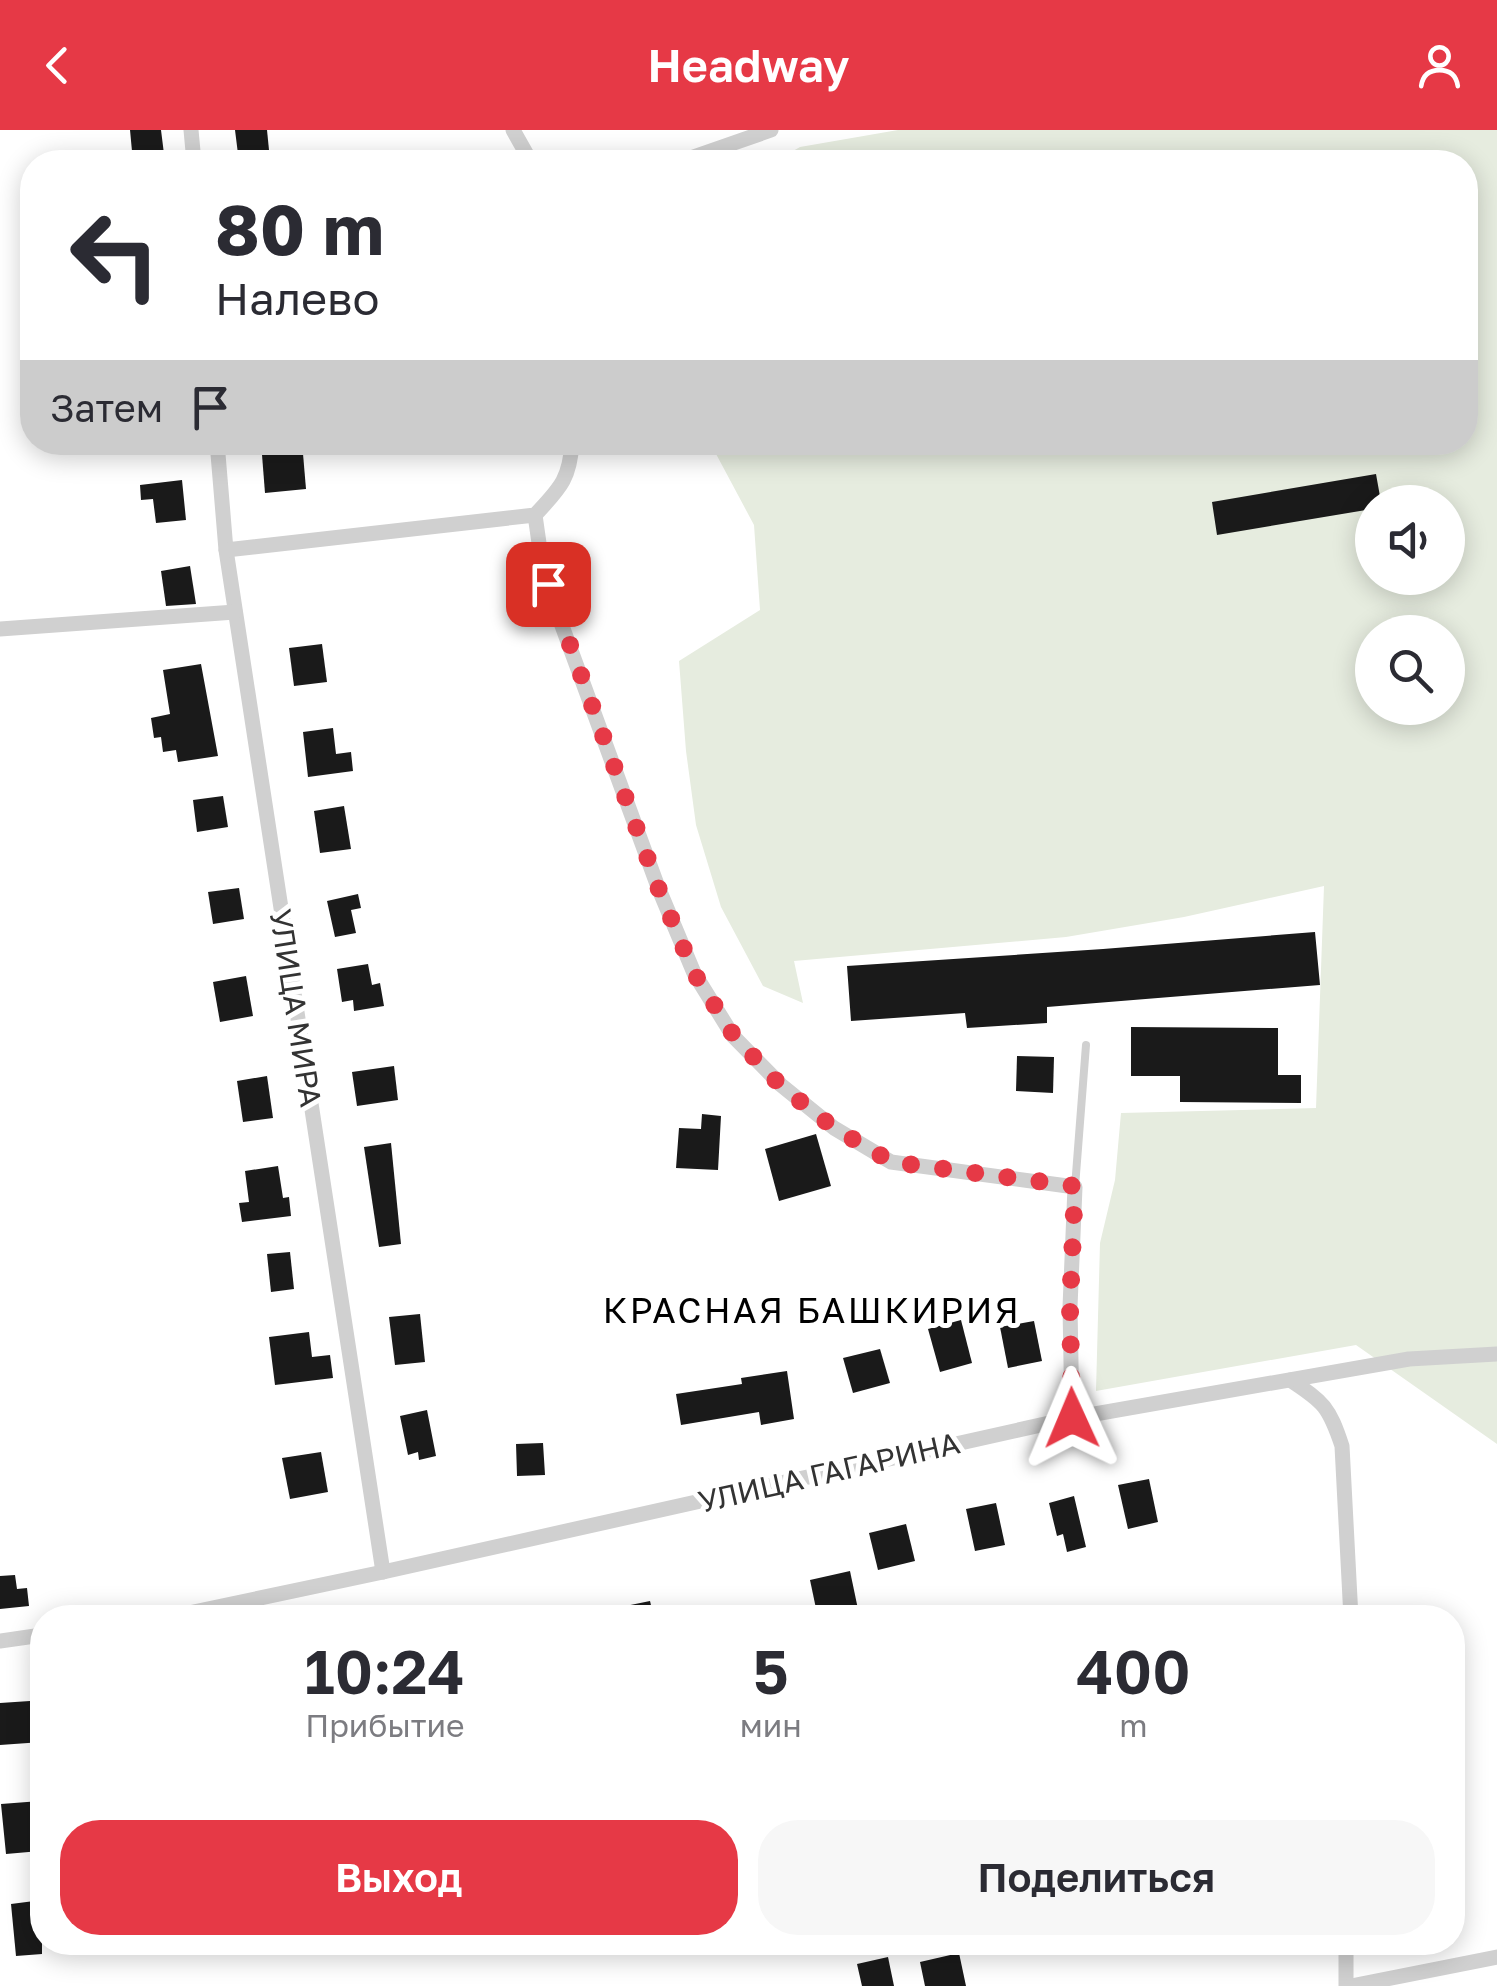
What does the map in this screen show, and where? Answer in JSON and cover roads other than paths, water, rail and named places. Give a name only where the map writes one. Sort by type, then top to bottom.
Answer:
[{"type":"street","points":[[714,150],[771,130]]},
{"type":"street","name":"УЛИЦА МИРА","points":[[218,455],[235,612],[384,1572]]},
{"type":"street","points":[[226,550],[535,514],[560,487],[571,455]]},
{"type":"street","points":[[535,514],[542,564],[554,604],[658,887],[694,973],[734,1036],[781,1086],[834,1128],[892,1162],[1075,1186],[1070,1306],[1072,1418]]},
{"type":"street","points":[[0,629],[235,612]]},
{"type":"street","name":"УЛИЦА ГАГАРИНА","points":[[227,1605],[1072,1418],[1409,1359],[1497,1354]]},
{"type":"street","points":[[1290,1380],[1318,1398],[1333,1420],[1342,1446],[1349,1605]]},
{"type":"street","points":[[0,1641],[30,1637]]},
{"type":"street","points":[[1347,1955],[1348,1986],[1497,1957]]},
{"type":"lane","points":[[1075,1186],[1086,1044]]},
{"type":"district","name":"КРАСНАЯ БАШКИРИЯ","points":[[812,1310]]}]
